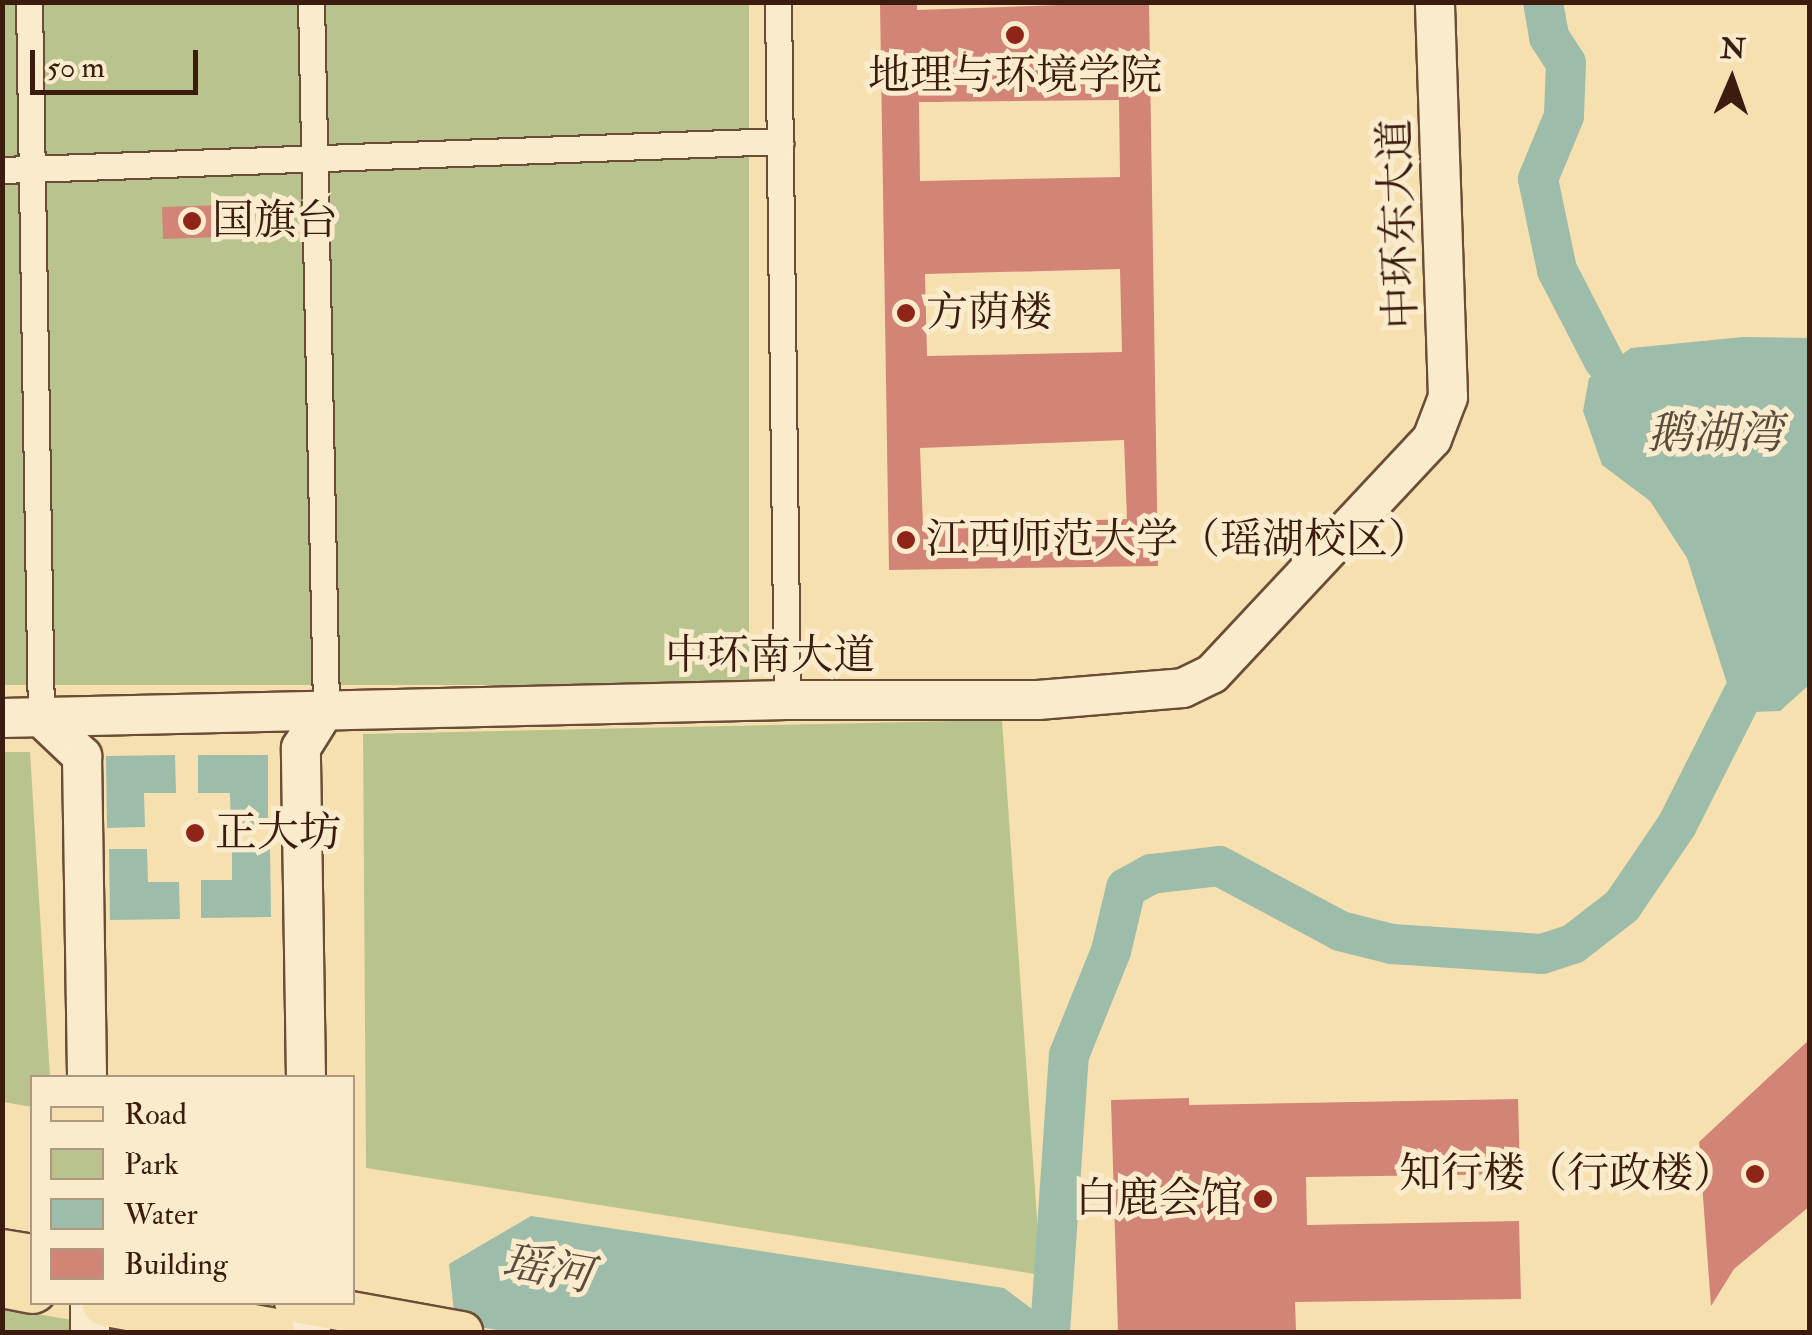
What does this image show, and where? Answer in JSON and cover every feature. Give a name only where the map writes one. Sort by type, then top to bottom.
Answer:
[{"type":"highway","points":[[2,1284],[30,1289]]},
{"type":"highway","points":[[122,1305],[270,1332]]},
{"type":"main road","points":[[2,1250],[30,1255]]},
{"type":"main road","points":[[306,1311],[462,1332]]},
{"type":"street","points":[[28,2],[41,718],[82,756],[87,1075]]},
{"type":"street","points":[[306,1075],[301,748],[326,708],[310,2]]},
{"type":"street","points":[[778,2],[788,700]]},
{"type":"street","name":"中环东大道","points":[[1432,439],[1448,398],[1450,344],[1435,2]]},
{"type":"street","points":[[2,170],[780,142]]},
{"type":"street","name":"中环南大道","points":[[2,718],[326,708],[1038,700],[1183,688],[1212,674],[1432,439]]},
{"type":"street","points":[[90,1305],[90,1332]]},
{"type":"green space","points":[[2,3],[749,3],[749,685],[2,685]]},
{"type":"green space","points":[[1002,720],[1041,1275],[366,1168],[363,734]]},
{"type":"green space","points":[[3,752],[30,752],[50,1075],[30,1075],[30,1107],[3,1102]]},
{"type":"green space","points":[[3,1308],[141,1332],[3,1332]]},
{"type":"water","name":"鹅湖湾","points":[[1743,337],[1809,338],[1809,685],[1780,711],[1754,712],[1731,696],[1687,558],[1650,501],[1602,465],[1583,411],[1589,378],[1631,348]]},
{"type":"water","points":[[175,755],[176,793],[144,793],[145,827],[107,828],[106,756]]},
{"type":"water","points":[[198,755],[268,755],[268,826],[231,826],[230,793],[198,793]]},
{"type":"water","points":[[232,846],[270,846],[271,917],[201,918],[201,880],[232,880]]},
{"type":"water","points":[[109,849],[147,849],[148,882],[179,882],[180,919],[110,920]]},
{"type":"water","name":"瑶河","points":[[531,1216],[1004,1288],[1063,1332],[509,1332],[455,1323],[449,1264]]},
{"type":"building","name":"方荫楼","points":[[880,2],[917,2],[917,10],[1149,2],[1158,566],[889,570]],"holes":[[[1119,100],[1120,177],[920,181],[919,102]],[[1120,269],[1122,352],[927,356],[925,274]],[[1124,440],[1127,519],[923,526],[920,448]]]},
{"type":"building","name":"国旗台","points":[[221,205],[222,237],[163,239],[162,207]]},
{"type":"building","name":"知行楼（行政楼）","points":[[1810,1039],[1810,1206],[1734,1269],[1711,1306],[1699,1142]]},
{"type":"building","name":"白鹿会馆","points":[[1189,1098],[1189,1105],[1518,1099],[1520,1174],[1306,1177],[1307,1225],[1519,1221],[1521,1299],[1295,1302],[1296,1331],[1118,1332],[1111,1100]]},
{"type":"waterway","points":[[1543,2],[1549,37],[1566,63],[1564,116],[1538,179],[1557,270],[1604,361]]},
{"type":"waterway","points":[[1050,1332],[1069,1055],[1111,951],[1126,888],[1151,874],[1219,866],[1340,931],[1392,944],[1542,954],[1573,944],[1622,906],[1677,825],[1765,651],[1810,620]]},
{"type":"place","name":"地理与环境学院","points":[[1015,35]]},
{"type":"place","name":"国旗台","points":[[192,221]]},
{"type":"place","name":"方荫楼","points":[[906,313]]},
{"type":"place","name":"江西师范大学（瑶湖校区）","points":[[906,540]]},
{"type":"place","name":"正大坊","points":[[195,833]]},
{"type":"place","name":"知行楼（行政楼）","points":[[1755,1174]]},
{"type":"place","name":"白鹿会馆","points":[[1263,1199]]}]
